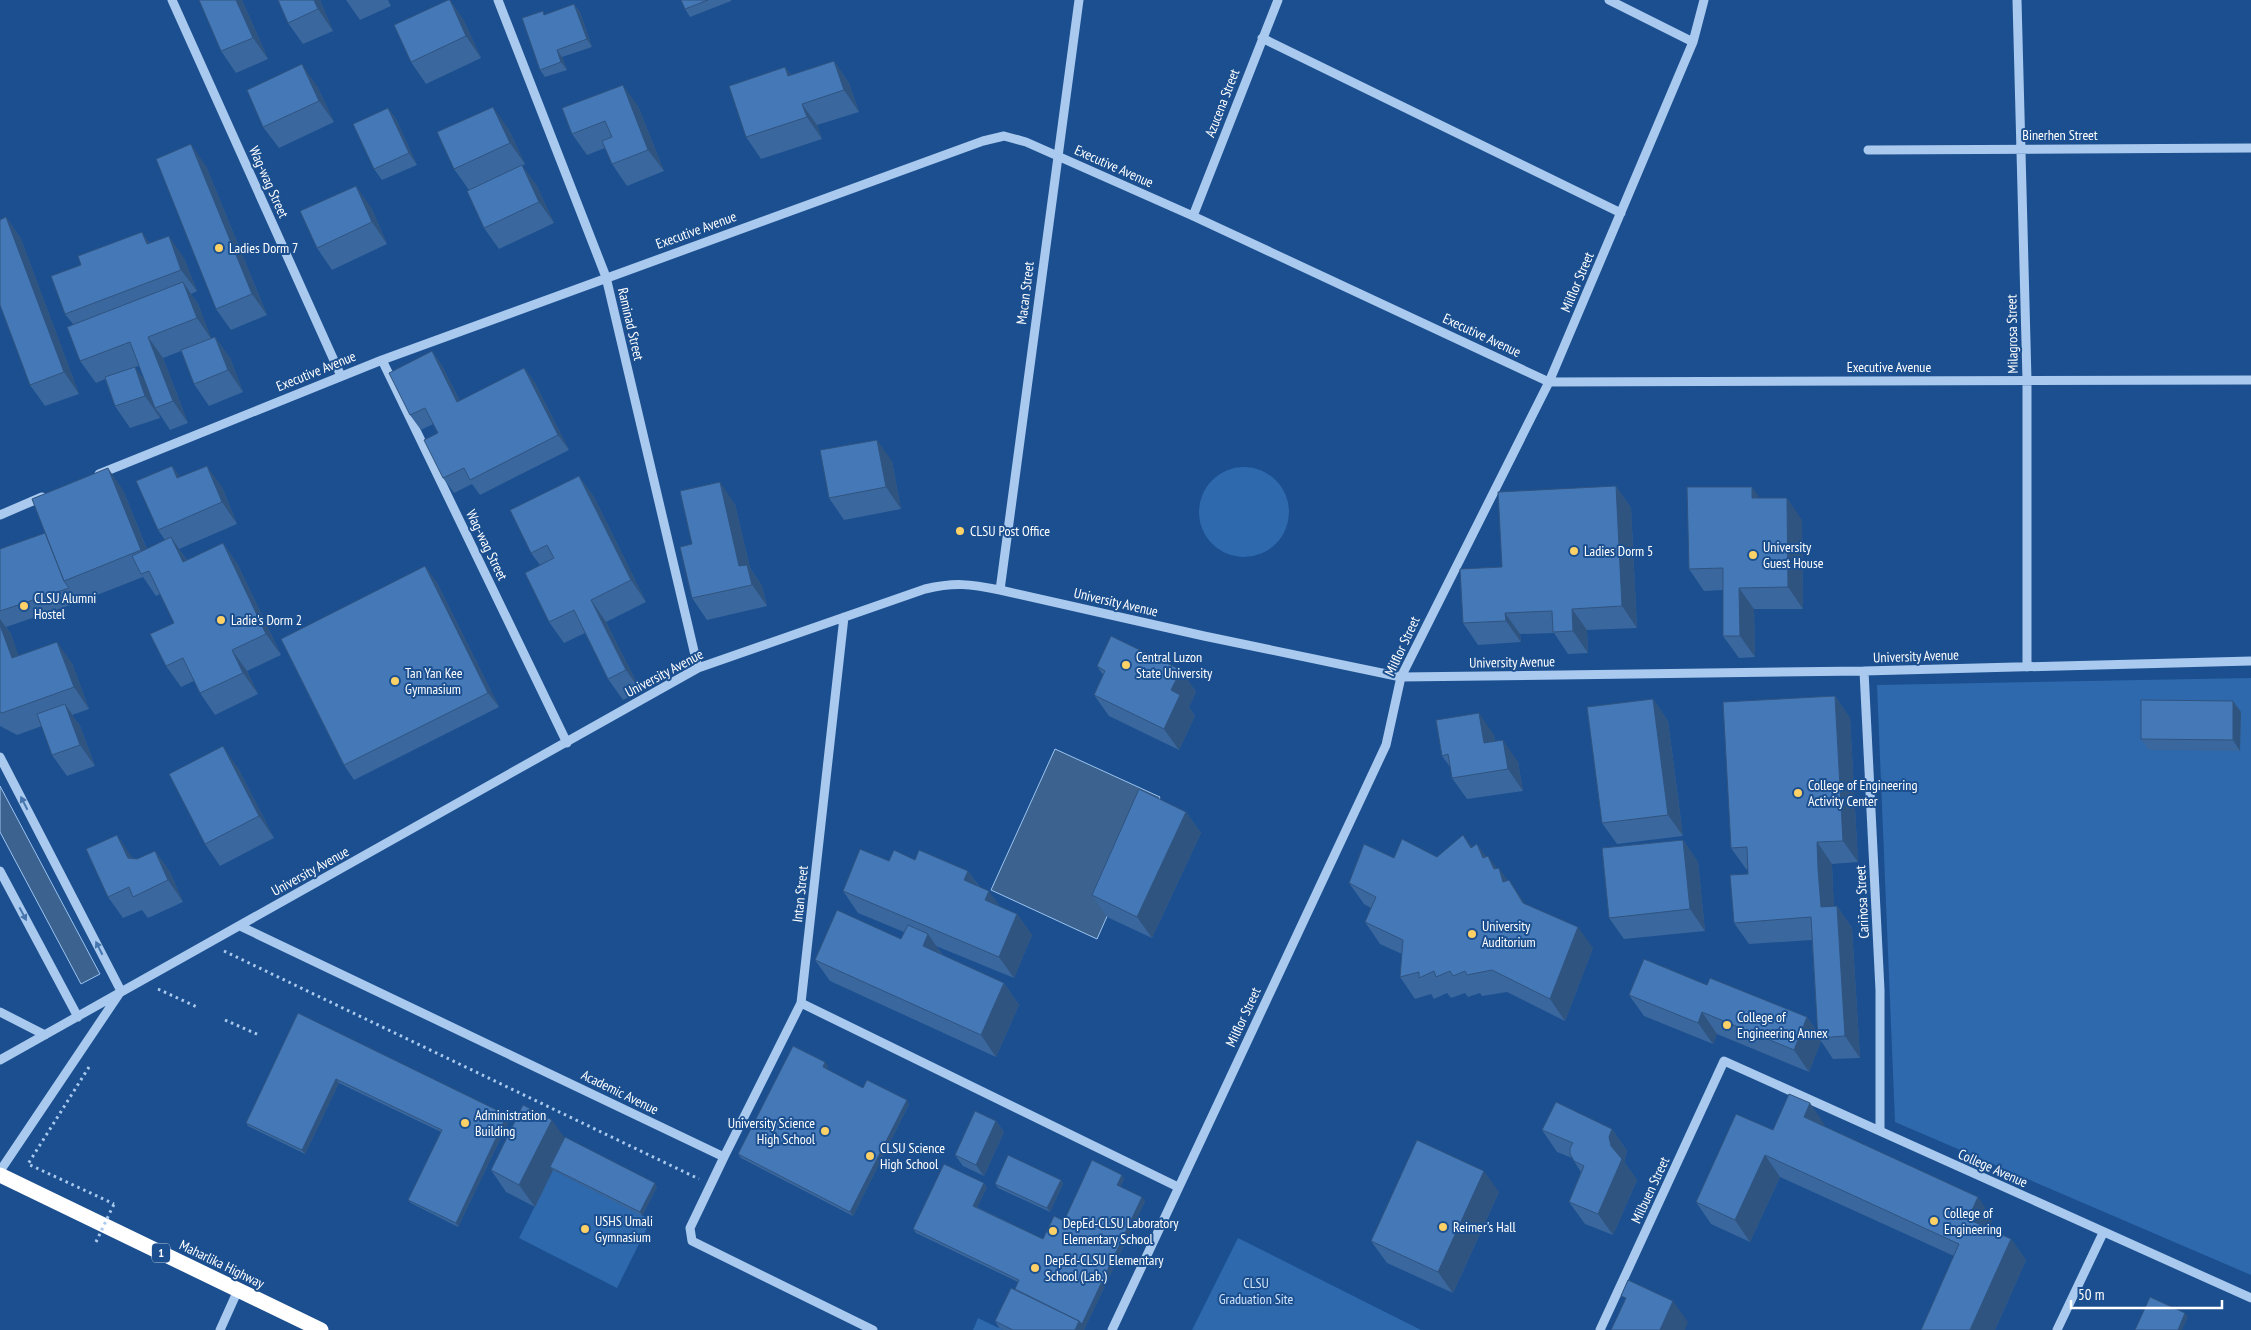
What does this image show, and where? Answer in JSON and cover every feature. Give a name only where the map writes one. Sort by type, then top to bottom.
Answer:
[{"type":"highway","name":"Maharlika Highway","points":[[0,1175],[321,1330]]},
{"type":"street","name":"Wag-wag Street","points":[[172,0],[341,376]]},
{"type":"street","name":"Raminad Street","points":[[498,0],[606,277],[698,668]]},
{"type":"street","name":"Macan Street","points":[[1000,590],[1079,0]]},
{"type":"street","name":"Azucena Street","points":[[1193,216],[1278,0]]},
{"type":"street","points":[[1609,0],[1693,42]]},
{"type":"street","name":"Milflor Street","points":[[1112,1330],[1386,745],[1401,677],[1549,382],[1693,42],[1704,0]]},
{"type":"street","name":"Milagrosa Street","points":[[2017,0],[2026,380],[2027,667]]},
{"type":"street","points":[[1262,38],[1621,213]]},
{"type":"street","name":"Executive Avenue","points":[[92,477],[382,360],[994,137],[1014,138],[1193,216],[1549,382],[2251,380]]},
{"type":"street","name":"Binerhen Street","points":[[1868,150],[2251,148]]},
{"type":"street","name":"Wag-wag Street","points":[[382,360],[566,742]]},
{"type":"street","points":[[0,515],[55,492]]},
{"type":"street","name":"University Avenue","points":[[0,1060],[698,668],[925,589],[944,585],[971,584],[1204,636],[1401,677],[1864,671],[2251,661]]},
{"type":"street","name":"Intan Street","points":[[724,1158],[801,1003],[844,617]]},
{"type":"street","name":"Cariñosa Street","points":[[1864,671],[1880,990],[1880,1131]]},
{"type":"street","points":[[0,757],[121,991],[0,1171]]},
{"type":"street","points":[[0,871],[78,1017]]},
{"type":"street","name":"Academic Avenue","points":[[240,926],[724,1158]]},
{"type":"street","points":[[801,1003],[1178,1187]]},
{"type":"street","points":[[0,1012],[45,1035]]},
{"type":"street","name":"College Avenue","points":[[1724,1061],[2251,1298]]},
{"type":"street","name":"Milbuen Street","points":[[1600,1330],[1724,1061]]},
{"type":"street","points":[[724,1158],[690,1228],[692,1241],[873,1330]]},
{"type":"street","points":[[2057,1330],[2103,1232]]},
{"type":"street","points":[[220,1330],[238,1290]]},
{"type":"path","points":[[215,956],[256,933]]},
{"type":"path","points":[[224,951],[712,1185]]},
{"type":"path","points":[[151,993],[166,984]]},
{"type":"path","points":[[158,989],[199,1008]]},
{"type":"path","points":[[225,1020],[259,1035]]},
{"type":"path","points":[[94,1061],[28,1164],[114,1204],[96,1242]]},
{"type":"green space","points":[[1244,467],[1261,471],[1276,480],[1285,495],[1289,512],[1285,529],[1276,544],[1261,553],[1244,557],[1227,553],[1212,544],[1203,529],[1199,512],[1203,495],[1212,480],[1227,471]]},
{"type":"green space","points":[[2251,678],[2251,1275],[1895,1122],[1877,685]]},
{"type":"green space","name":"USHS Umali Gymnasium","points":[[553,1170],[651,1220],[617,1288],[519,1238]]},
{"type":"green space","name":"CLSU Graduation Site","points":[[1238,1238],[1421,1330],[1192,1330]]},
{"type":"green space","points":[[978,1318],[1003,1330],[973,1330]]},
{"type":"shaded area","points":[[1055,749],[1160,797],[1097,939],[991,890]]},
{"type":"shaded area","points":[[0,786],[100,974],[81,984],[0,832]]},
{"type":"building","points":[[199,0],[236,0],[253,38],[221,51]]},
{"type":"building","points":[[278,0],[314,0],[318,9],[288,23]]},
{"type":"building","points":[[450,0],[466,36],[411,62],[394,25]]},
{"type":"building","points":[[681,0],[708,0],[685,9]]},
{"type":"building","points":[[574,4],[587,39],[557,50],[561,62],[540,70],[522,18],[543,11],[544,15]]},
{"type":"building","points":[[834,61],[844,90],[802,104],[807,117],[746,137],[729,86],[785,67],[788,76]]},
{"type":"building","points":[[302,64],[319,101],[263,127],[247,90]]},
{"type":"building","points":[[623,85],[648,150],[612,164],[602,141],[612,137],[605,121],[572,134],[562,108]]},
{"type":"building","points":[[493,107],[510,143],[454,169],[437,132]]},
{"type":"building","points":[[388,108],[409,153],[374,169],[353,124]]},
{"type":"building","name":"Ladies Dorm 7","points":[[191,144],[252,294],[216,309],[156,159]]},
{"type":"building","points":[[522,165],[539,202],[484,228],[467,191]]},
{"type":"building","points":[[356,186],[372,222],[317,248],[300,211]]},
{"type":"building","points":[[6,217],[64,372],[30,385],[0,305],[0,220]]},
{"type":"building","points":[[142,232],[147,244],[169,236],[181,270],[65,314],[51,276],[81,265],[78,256]]},
{"type":"building","points":[[183,282],[197,318],[148,337],[173,401],[155,408],[130,342],[80,361],[67,327]]},
{"type":"building","points":[[215,337],[228,370],[194,384],[181,350]]},
{"type":"building","points":[[432,351],[457,402],[524,368],[558,435],[470,480],[464,468],[443,478],[424,440],[438,433],[425,408],[410,415],[389,373]]},
{"type":"building","points":[[135,367],[145,396],[115,406],[105,377]]},
{"type":"building","points":[[877,440],[886,487],[829,498],[820,450]]},
{"type":"building","points":[[172,466],[177,478],[207,466],[222,502],[158,530],[136,481]]},
{"type":"building","points":[[108,468],[141,550],[64,581],[32,499]]},
{"type":"building","points":[[579,476],[631,580],[591,600],[626,670],[608,679],[574,610],[549,622],[525,573],[554,558],[547,545],[531,553],[510,510]]},
{"type":"building","points":[[720,482],[739,566],[747,565],[752,585],[692,598],[680,547],[692,544],[680,491]]},
{"type":"building","name":"Ladies Dorm 5","points":[[1616,486],[1622,606],[1572,609],[1573,631],[1553,632],[1552,611],[1505,613],[1506,621],[1463,623],[1460,569],[1502,567],[1498,492]]},
{"type":"building","name":"University Guest House","points":[[1687,487],[1752,487],[1752,498],[1787,498],[1788,587],[1739,588],[1740,636],[1723,636],[1723,568],[1689,569]]},
{"type":"building","points":[[45,533],[64,581],[69,588],[0,611],[0,549]]},
{"type":"building","name":"Ladie's Dorm 2","points":[[171,537],[183,562],[223,543],[266,634],[232,650],[243,673],[200,693],[183,658],[166,666],[150,634],[174,623],[149,571],[141,574],[132,556]]},
{"type":"building","name":"Tan Yan Kee Gymnasium","points":[[425,566],[488,693],[344,765],[281,639]]},
{"type":"building","points":[[0,625],[12,658],[57,642],[74,687],[2,713],[0,712]]},
{"type":"building","points":[[1111,636],[1181,670],[1171,690],[1180,695],[1164,729],[1094,695],[1105,671],[1097,666]]},
{"type":"building","points":[[1835,696],[1843,841],[1817,842],[1821,907],[1837,906],[1845,1036],[1818,1038],[1811,917],[1734,923],[1730,875],[1748,874],[1747,847],[1731,848],[1723,702]]},
{"type":"building","points":[[1653,699],[1668,815],[1602,823],[1587,707]]},
{"type":"building","points":[[2141,700],[2233,701],[2233,740],[2141,739]]},
{"type":"building","points":[[65,704],[80,745],[52,755],[37,714]]},
{"type":"building","points":[[1479,713],[1484,743],[1503,740],[1508,769],[1452,778],[1448,754],[1442,756],[1436,720]]},
{"type":"building","points":[[223,746],[259,816],[205,844],[169,774]]},
{"type":"building","points":[[1139,789],[1186,812],[1137,917],[1092,895]]},
{"type":"building","points":[[117,835],[128,858],[137,859],[155,851],[168,880],[133,897],[129,887],[108,897],[86,849]]},
{"type":"building","name":"University Auditorium","points":[[1463,835],[1471,848],[1477,844],[1483,858],[1488,856],[1494,869],[1499,868],[1503,882],[1509,880],[1523,903],[1578,927],[1550,999],[1492,970],[1467,975],[1465,971],[1453,976],[1450,971],[1436,977],[1434,971],[1419,978],[1419,972],[1400,977],[1403,940],[1365,922],[1376,897],[1349,883],[1364,844],[1394,858],[1402,839],[1437,857]]},
{"type":"building","points":[[1683,840],[1690,909],[1609,918],[1602,848]]},
{"type":"building","points":[[860,849],[889,861],[894,850],[915,860],[919,850],[968,871],[964,880],[989,891],[985,900],[1017,914],[999,957],[843,891]]},
{"type":"building","points":[[837,910],[901,939],[908,925],[928,934],[923,946],[1004,983],[981,1035],[815,960]]},
{"type":"building","points":[[1644,959],[1707,985],[1710,978],[1807,1017],[1794,1050],[1702,1012],[1698,1023],[1629,995]]},
{"type":"building","name":"Administration Building","points":[[298,1013],[507,1115],[456,1223],[408,1200],[442,1130],[336,1079],[302,1150],[246,1123]]},
{"type":"building","name":"University Science High School","points":[[793,1046],[825,1062],[823,1067],[863,1088],[867,1080],[907,1100],[850,1212],[738,1154]]},
{"type":"building","name":"College of Engineering","points":[[1789,1094],[1810,1103],[1804,1117],[1978,1197],[1968,1219],[2011,1239],[1970,1330],[1921,1330],[1959,1244],[1765,1155],[1735,1220],[1696,1202],[1736,1114],[1773,1130]]},
{"type":"building","points":[[1556,1102],[1612,1129],[1609,1137],[1611,1146],[1622,1159],[1598,1214],[1569,1202],[1584,1166],[1574,1161],[1570,1154],[1570,1148],[1573,1143],[1542,1130]]},
{"type":"building","points":[[523,1105],[552,1120],[519,1185],[491,1170]]},
{"type":"building","points":[[975,1111],[996,1121],[976,1165],[955,1155]]},
{"type":"building","points":[[565,1137],[655,1183],[640,1212],[550,1167]]},
{"type":"building","name":"Reimer's Hall","points":[[1417,1140],[1484,1171],[1438,1272],[1371,1241]]},
{"type":"building","name":"DepEd-CLSU Elementary School (Lab.)","points":[[1008,1155],[1061,1180],[1047,1208],[995,1184]]},
{"type":"building","points":[[1092,1160],[1122,1175],[1117,1185],[1142,1197],[1082,1324],[1015,1289],[1019,1280],[913,1229],[944,1164],[984,1183],[973,1206],[1043,1239],[1054,1216],[1064,1221]]},
{"type":"building","points":[[1628,1280],[1673,1301],[1660,1330],[1611,1330],[1626,1298],[1621,1296]]},
{"type":"building","name":"DepEd-CLSU Elementary School (Lab.)","points":[[1011,1288],[1079,1321],[1075,1330],[1013,1330],[995,1321]]},
{"type":"building","points":[[2150,1297],[2185,1313],[2178,1330],[2135,1330]]},
{"type":"place","name":"Ladies Dorm 7","points":[[219,248]]},
{"type":"place","name":"CLSU Post Office","points":[[960,531]]},
{"type":"place","name":"Ladies Dorm 5","points":[[1574,551]]},
{"type":"place","name":"University Guest House","points":[[1753,555]]},
{"type":"place","name":"CLSU Alumni Hostel","points":[[24,606]]},
{"type":"place","name":"Ladie's Dorm 2","points":[[221,620]]},
{"type":"place","name":"Central Luzon State University","points":[[1126,665]]},
{"type":"place","name":"Tan Yan Kee Gymnasium","points":[[395,681]]},
{"type":"place","name":"College of Engineering Activity Center","points":[[1798,793]]},
{"type":"place","name":"University Auditorium","points":[[1472,934]]},
{"type":"place","name":"College of Engineering Annex","points":[[1727,1025]]},
{"type":"place","name":"Administration Building","points":[[465,1123]]},
{"type":"place","name":"University Science High School","points":[[825,1131]]},
{"type":"place","name":"CLSU Science High School","points":[[870,1156]]},
{"type":"place","name":"College of Engineering","points":[[1934,1221]]},
{"type":"place","name":"Reimer's Hall","points":[[1443,1227]]},
{"type":"place","name":"USHS Umali Gymnasium","points":[[585,1229]]},
{"type":"place","name":"DepEd-CLSU Laboratory Elementary School","points":[[1053,1231]]},
{"type":"place","name":"DepEd-CLSU Elementary School (Lab.)","points":[[1035,1268]]}]
